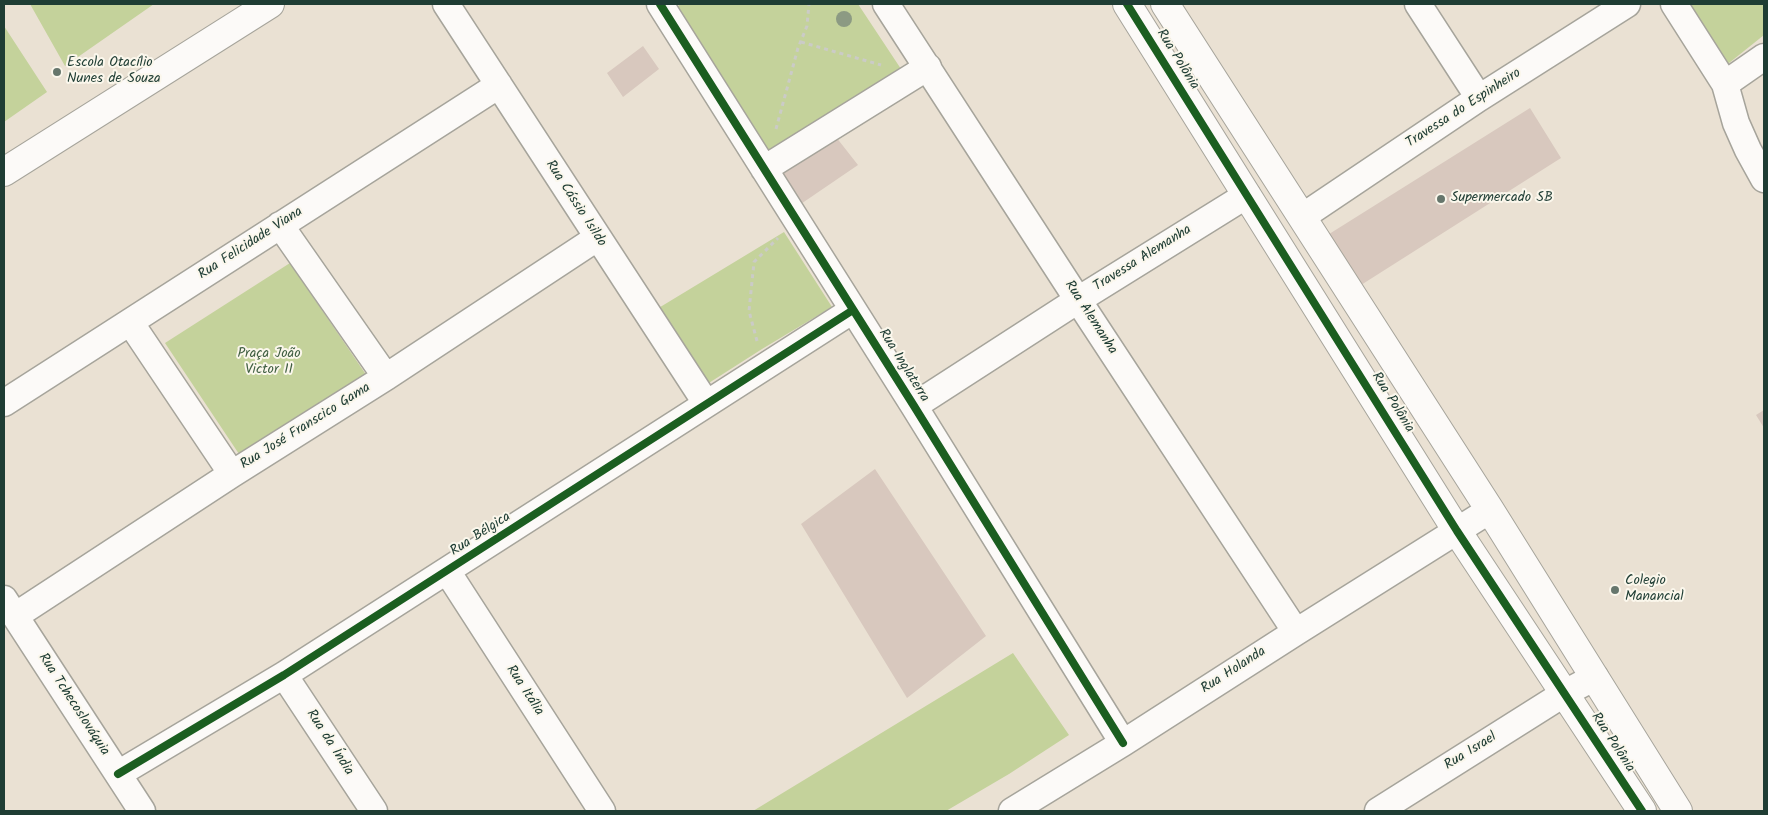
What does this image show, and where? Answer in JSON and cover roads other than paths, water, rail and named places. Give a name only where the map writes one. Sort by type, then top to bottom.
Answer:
[{"type":"street","points":[[4,172],[270,4]]},
{"type":"street","name":"Rua Cássio Isildo","points":[[446,4],[706,403]]},
{"type":"street","name":"Rua Alemanha","points":[[886,4],[1296,632]]},
{"type":"street","name":"Rua Polônia","points":[[1127,4],[1457,531],[1642,811]]},
{"type":"street","name":"Rua Polônia","points":[[1165,4],[1490,510],[1678,811]]},
{"type":"street","points":[[1418,4],[1479,98]]},
{"type":"street","name":"Travessa do Espinheiro","points":[[1302,217],[1479,98],[1627,4]]},
{"type":"street","points":[[1674,4],[1724,84],[1736,123],[1764,179]]},
{"type":"street","name":"Rua Inglaterra","points":[[665,6],[764,169],[914,406],[1123,743]]},
{"type":"street","points":[[1724,84],[1764,57]]},
{"type":"street","points":[[764,169],[928,66]]},
{"type":"street","name":"Rua Felicidade Viana","points":[[4,404],[499,85]]},
{"type":"street","name":"Travessa Alemanha","points":[[914,406],[1078,300],[1247,196]]},
{"type":"street","points":[[280,226],[386,377]]},
{"type":"street","name":"Rua José Franscico Gama","points":[[9,607],[232,474],[386,377],[597,238]]},
{"type":"street","name":"Rua Bélgica","points":[[118,774],[284,675],[853,310]]},
{"type":"street","points":[[130,322],[232,474]]},
{"type":"street","name":"Rua Holanda","points":[[1012,811],[1123,743],[1490,510]]},
{"type":"street","name":"Rua Itália","points":[[447,571],[602,811]]},
{"type":"street","name":"Rua Tchecoslováquia","points":[[9,607],[142,811]]},
{"type":"street","name":"Rua da Índia","points":[[284,675],[374,811]]},
{"type":"street","name":"Rua Israel","points":[[1378,811],[1565,693],[1594,677]]},
{"type":"place","name":"Escola Otacílio Nunes de Souza","points":[[57,72]]},
{"type":"place","name":"Supermercado SB","points":[[1441,199]]},
{"type":"place","name":"Colegio Manancial","points":[[1615,590]]},
{"type":"park label","name":"Praça João Victor II","points":[[269,364]]}]
